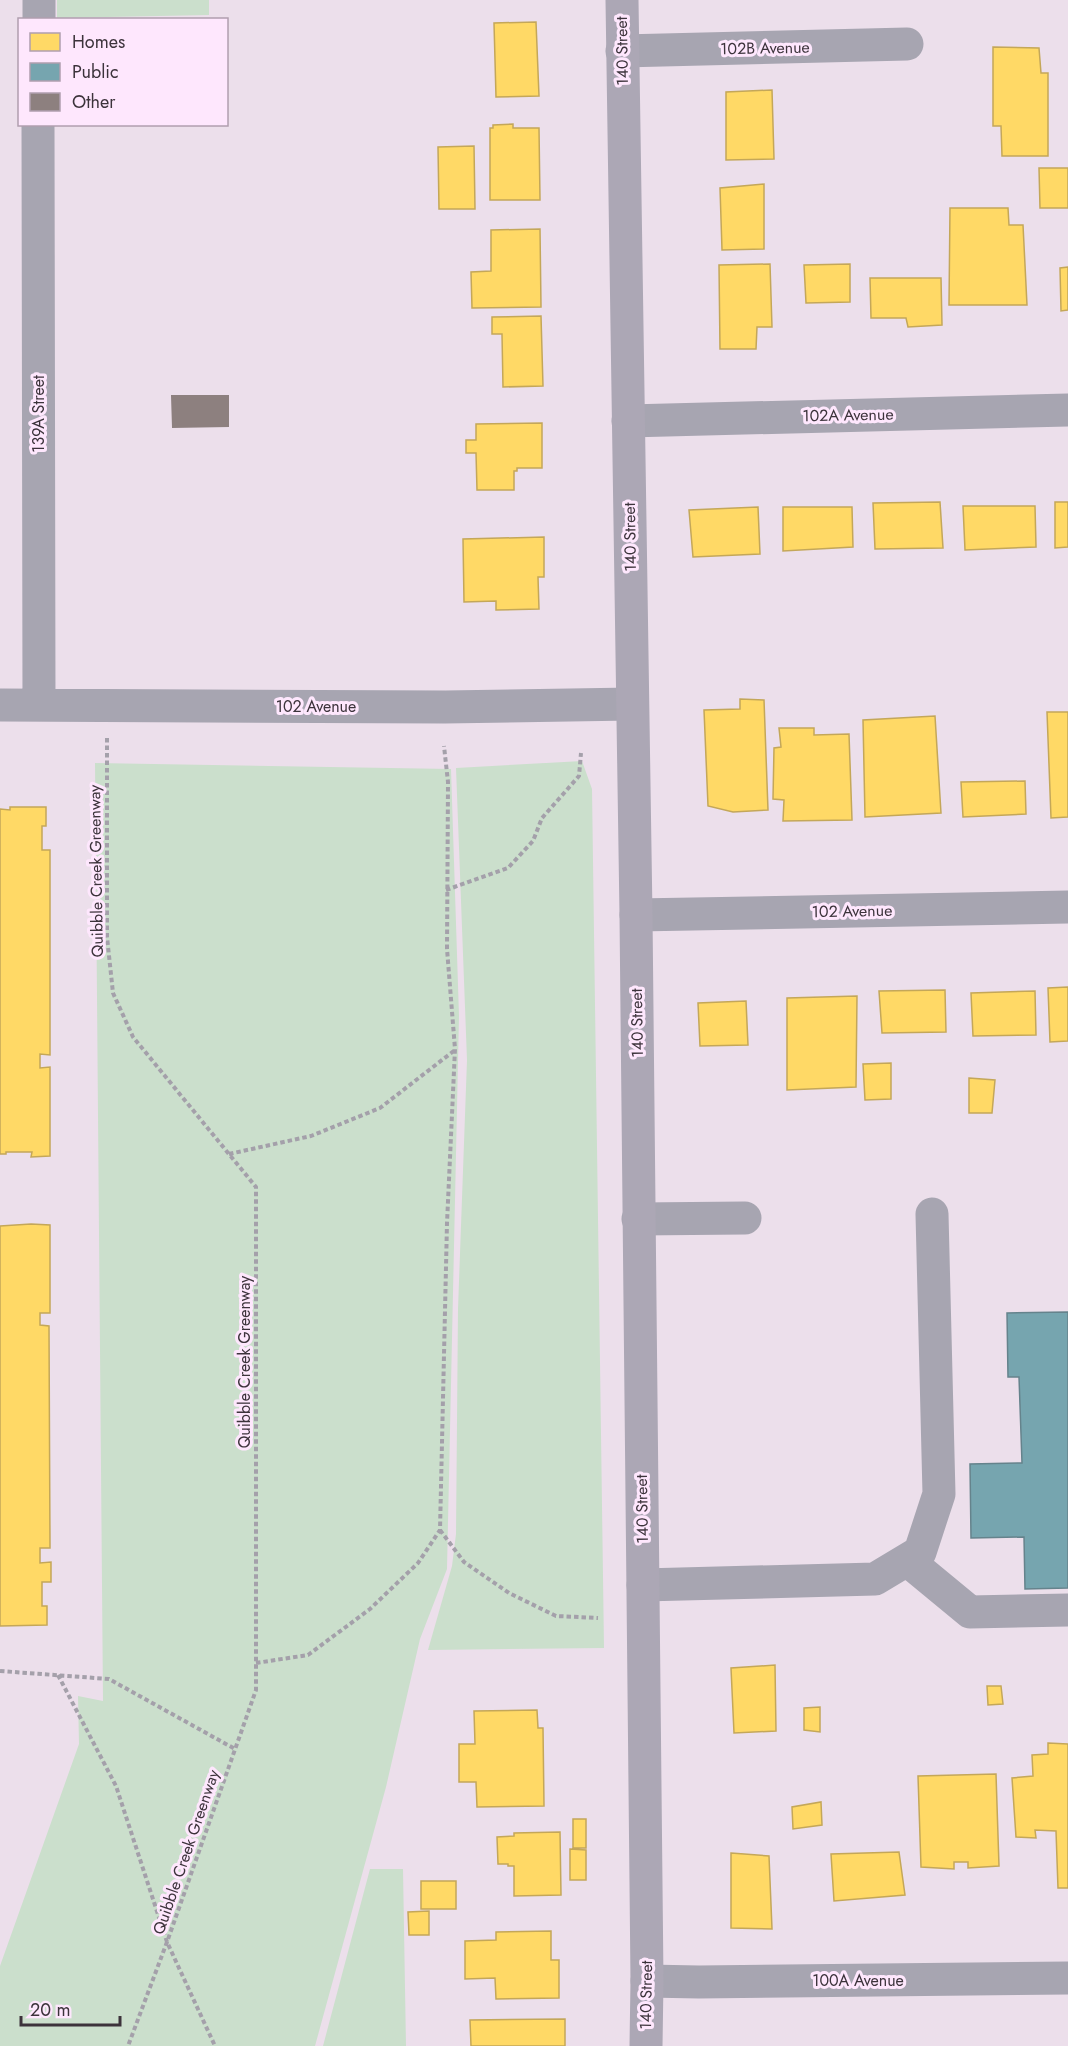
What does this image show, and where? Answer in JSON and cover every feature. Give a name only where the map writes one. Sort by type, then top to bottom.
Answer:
[{"type":"main road","name":"140 Street","points":[[622,0],[636,915],[646,2046]]},
{"type":"street","points":[[39,0],[39,18]]},
{"type":"street","name":"102B Avenue","points":[[622,51],[907,45]]},
{"type":"street","name":"139A Street","points":[[38,126],[39,704]]},
{"type":"street","name":"102A Avenue","points":[[628,421],[1068,410]]},
{"type":"street","name":"102 Avenue","points":[[0,705],[445,707],[632,705]]},
{"type":"street","name":"102 Avenue","points":[[636,915],[1068,907]]},
{"type":"street","points":[[643,1585],[875,1579],[920,1552],[939,1494],[932,1214]]},
{"type":"street","points":[[638,1219],[745,1218]]},
{"type":"street","points":[[907,1560],[970,1612],[1068,1610]]},
{"type":"street","name":"100A Avenue","points":[[647,1981],[1068,1978]]},
{"type":"path","name":"Quibble Creek Greenway","points":[[106,705],[107,937],[113,993],[133,1037],[256,1187],[256,1690],[128,2046]]},
{"type":"path","points":[[256,1663],[308,1655],[370,1609],[417,1563],[440,1530],[447,1223],[455,1049],[447,950],[448,782],[444,746]]},
{"type":"path","points":[[446,890],[508,868],[533,842],[542,818],[579,776],[581,753]]},
{"type":"path","points":[[229,1154],[310,1136],[380,1108],[455,1049]]},
{"type":"path","points":[[440,1530],[464,1562],[509,1593],[556,1616],[598,1618]]},
{"type":"path","points":[[0,1671],[110,1679],[235,1749]]},
{"type":"path","points":[[58,1675],[116,1786],[167,1942],[215,2046]]},
{"type":"green space","points":[[57,0],[209,0],[209,15],[57,18]]},
{"type":"green space","points":[[582,761],[592,789],[604,1648],[428,1650],[452,1566],[456,1534],[458,1309],[467,1060],[456,768]]},
{"type":"green space","points":[[95,763],[451,769],[459,1016],[447,1569],[420,1639],[386,1787],[315,2046],[0,2046],[0,1966],[79,1744],[78,1696],[103,1701]]},
{"type":"green space","points":[[370,1869],[403,1869],[406,2046],[323,2046]]},
{"type":"building: Homes","points":[[536,22],[539,96],[496,97],[494,23]]},
{"type":"building: Homes","points":[[993,47],[1039,48],[1041,73],[1048,73],[1048,156],[1002,156],[1001,126],[993,126]]},
{"type":"building: Homes","points":[[772,90],[774,159],[726,160],[726,92]]},
{"type":"building: Homes","points":[[513,124],[513,128],[539,128],[540,200],[490,200],[490,128],[493,128],[493,125]]},
{"type":"building: Homes","points":[[474,146],[475,209],[439,209],[438,147]]},
{"type":"building: Homes","points":[[1039,168],[1068,168],[1068,208],[1040,208]]},
{"type":"building: Homes","points":[[764,184],[764,249],[722,250],[720,188]]},
{"type":"building: Homes","points":[[950,208],[1008,208],[1009,225],[1023,225],[1027,305],[949,305]]},
{"type":"building: Homes","points":[[540,229],[541,307],[472,308],[471,272],[491,271],[491,230]]},
{"type":"building: Homes","points":[[770,264],[772,327],[757,327],[756,349],[720,349],[719,265]]},
{"type":"building: Homes","points":[[850,264],[850,302],[806,303],[804,265]]},
{"type":"building: Homes","points":[[1068,267],[1068,310],[1061,311],[1060,268]]},
{"type":"building: Homes","points":[[870,278],[941,278],[942,325],[908,327],[906,318],[871,318]]},
{"type":"building: Homes","points":[[541,316],[543,386],[503,387],[502,334],[492,334],[492,317]]},
{"type":"building: Homes","points":[[542,423],[542,468],[517,468],[517,471],[514,471],[514,490],[477,490],[476,453],[466,453],[466,440],[476,440],[476,424]]},
{"type":"building: Homes","points":[[940,502],[943,548],[875,549],[873,503]]},
{"type":"building: Homes","points":[[1055,502],[1068,502],[1068,547],[1055,548]]},
{"type":"building: Homes","points":[[963,506],[1035,506],[1036,547],[965,550]]},
{"type":"building: Homes","points":[[758,507],[760,554],[693,557],[689,510]]},
{"type":"building: Homes","points":[[783,507],[852,507],[853,547],[783,551]]},
{"type":"building: Homes","points":[[544,537],[544,577],[538,577],[539,609],[496,610],[496,601],[464,602],[463,539]]},
{"type":"building: Homes","points":[[740,699],[764,700],[768,810],[733,812],[708,806],[704,710],[740,709]]},
{"type":"building: Homes","points":[[1047,712],[1068,712],[1068,817],[1051,818]]},
{"type":"building: Homes","points":[[935,716],[941,813],[865,817],[863,720]]},
{"type":"building: Homes","points":[[779,728],[814,728],[814,735],[849,734],[852,820],[783,821],[784,800],[773,799],[774,748],[781,747]]},
{"type":"building: Homes","points":[[1025,781],[1026,814],[963,817],[961,782]]},
{"type":"building: Homes","points":[[10,807],[46,807],[46,826],[42,826],[42,850],[50,850],[50,1055],[40,1054],[40,1068],[50,1067],[50,1156],[31,1157],[32,1152],[0,1154],[0,809],[10,810]]},
{"type":"building: Homes","points":[[1068,987],[1068,1041],[1050,1042],[1048,988]]},
{"type":"building: Homes","points":[[945,990],[946,1032],[882,1033],[879,991]]},
{"type":"building: Homes","points":[[1035,991],[1036,1035],[973,1036],[971,993]]},
{"type":"building: Homes","points":[[857,996],[856,1087],[787,1090],[787,998]]},
{"type":"building: Homes","points":[[746,1001],[748,1045],[700,1046],[698,1003]]},
{"type":"building: Homes","points":[[891,1063],[891,1099],[865,1100],[863,1064]]},
{"type":"building: Homes","points":[[969,1078],[995,1080],[992,1113],[969,1113]]},
{"type":"building: Homes","points":[[50,1225],[50,1313],[40,1313],[40,1325],[49,1326],[50,1548],[40,1548],[40,1563],[51,1562],[51,1582],[42,1582],[42,1606],[47,1606],[47,1625],[0,1626],[0,1226]]},
{"type":"building: Homes","points":[[775,1665],[776,1731],[734,1733],[731,1668]]},
{"type":"building: Homes","points":[[987,1686],[1001,1686],[1003,1704],[988,1705]]},
{"type":"building: Homes","points":[[820,1707],[820,1732],[804,1730],[804,1708]]},
{"type":"building: Homes","points":[[537,1710],[538,1728],[543,1728],[544,1806],[477,1807],[476,1782],[459,1782],[459,1744],[475,1744],[474,1711]]},
{"type":"building: Homes","points":[[1048,1743],[1068,1744],[1068,1888],[1058,1888],[1056,1831],[1035,1830],[1036,1838],[1016,1837],[1012,1778],[1033,1776],[1032,1755],[1048,1754]]},
{"type":"building: Homes","points":[[996,1774],[999,1866],[968,1868],[968,1862],[954,1862],[954,1869],[921,1867],[918,1776]]},
{"type":"building: Homes","points":[[821,1802],[822,1825],[793,1829],[792,1807]]},
{"type":"building: Homes","points":[[573,1819],[586,1819],[586,1848],[573,1848]]},
{"type":"building: Homes","points":[[560,1832],[561,1895],[514,1896],[514,1866],[498,1864],[497,1837],[514,1836],[514,1833]]},
{"type":"building: Homes","points":[[570,1849],[586,1850],[586,1880],[570,1880]]},
{"type":"building: Homes","points":[[899,1852],[905,1895],[834,1901],[831,1854]]},
{"type":"building: Homes","points":[[731,1853],[769,1856],[772,1929],[731,1928]]},
{"type":"building: Homes","points":[[421,1881],[456,1881],[456,1909],[421,1909]]},
{"type":"building: Homes","points":[[429,1911],[429,1935],[409,1935],[408,1912]]},
{"type":"building: Homes","points":[[551,1931],[551,1960],[559,1960],[559,1998],[496,1999],[495,1978],[465,1979],[465,1941],[496,1940],[496,1932]]},
{"type":"building: Homes","points":[[565,2019],[565,2046],[471,2046],[470,2020]]},
{"type":"building: Public","points":[[1068,1312],[1068,1588],[1025,1589],[1024,1537],[971,1538],[970,1464],[1022,1463],[1019,1377],[1008,1377],[1007,1313]]},
{"type":"building: Other","points":[[171,395],[229,395],[229,427],[172,428]]}]
